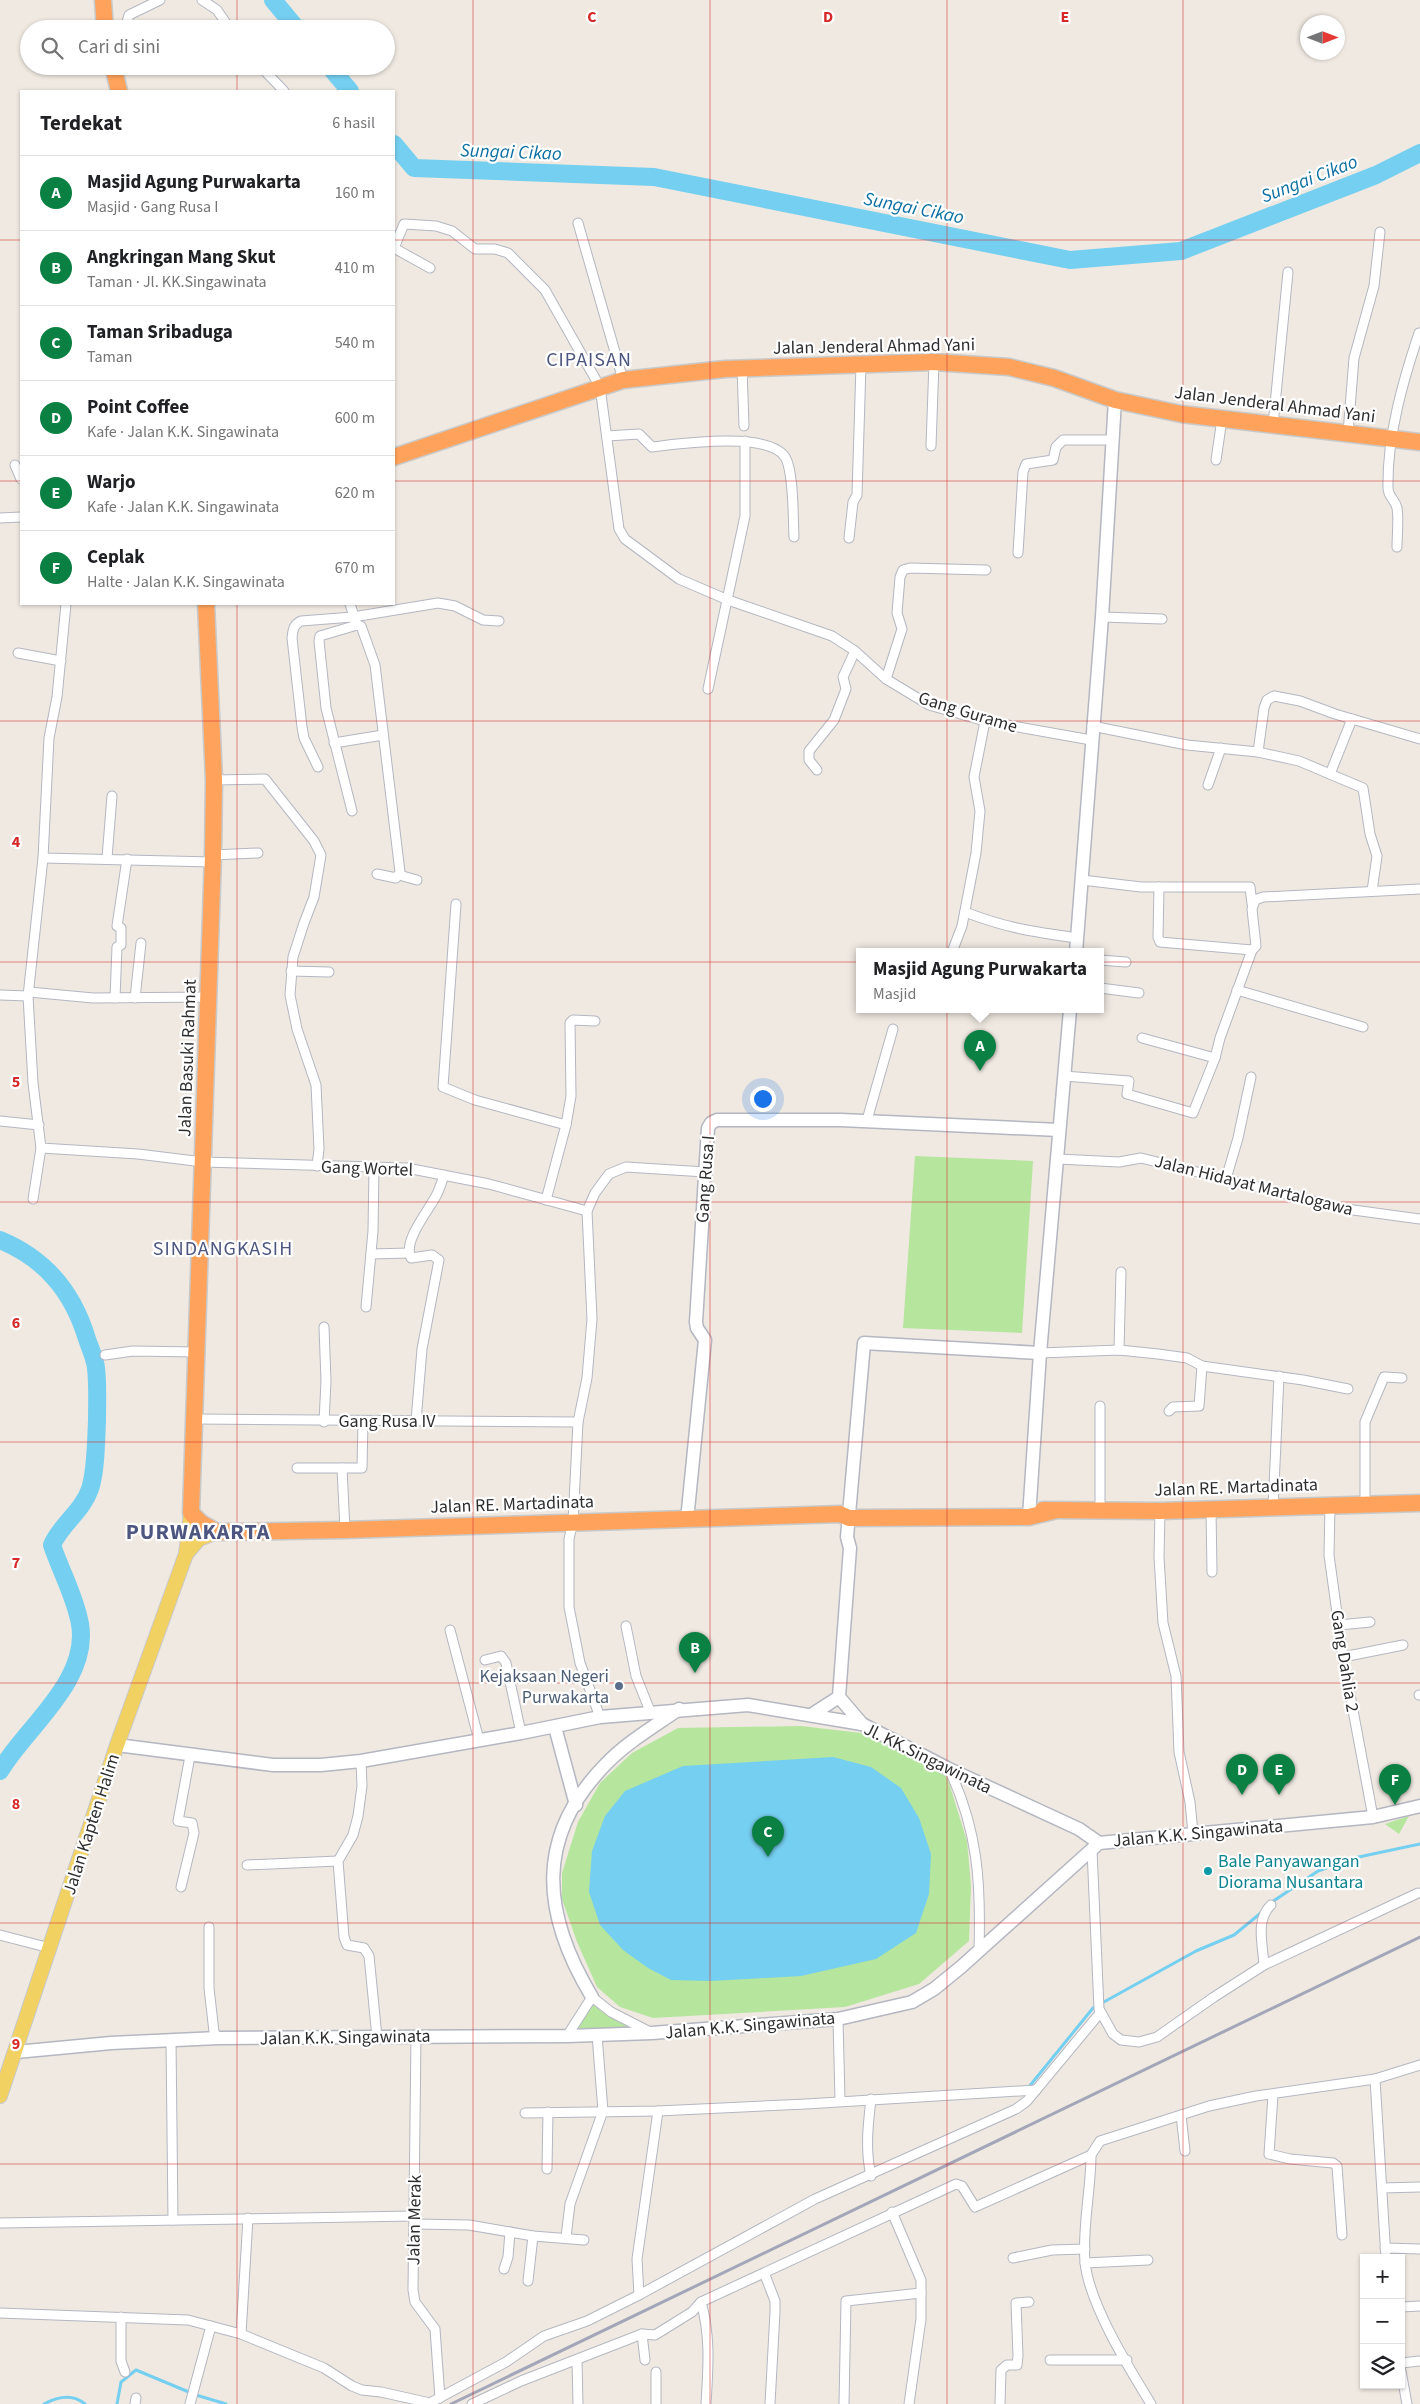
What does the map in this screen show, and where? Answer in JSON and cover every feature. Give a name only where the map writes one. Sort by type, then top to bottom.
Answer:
[{"type":"highway","points":[[92,0],[101,20]]},
{"type":"highway","points":[[103,0],[104,20]]},
{"type":"highway","name":"Jalan Jenderal Ahmad Yani","points":[[395,457],[600,386],[623,380],[742,368],[934,362],[1009,367],[1054,378],[1115,400],[1222,419],[1420,442]]},
{"type":"highway","name":"Jalan Basuki Rahmat","points":[[191,1513],[196,1419],[213,859],[214,780],[206,605]]},
{"type":"highway","name":"Jalan RE. Martadinata","points":[[217,1532],[345,1530],[850,1514],[1160,1511],[1273,1508],[1330,1504],[1420,1503]]},
{"type":"highway","points":[[191,1513],[201,1523],[217,1532]]},
{"type":"main road","name":"Jalan Kapten Halim","points":[[0,2096],[117,1746],[186,1554],[191,1513]]},
{"type":"main road","name":"Jalan Kapten Halim","points":[[186,1554],[199,1539],[217,1532]]},
{"type":"street","points":[[127,20],[128,15],[160,0]]},
{"type":"street","points":[[202,0],[217,10],[224,20]]},
{"type":"street","points":[[269,75],[283,90]]},
{"type":"street","points":[[395,245],[401,227],[409,223],[452,231],[479,250],[495,249],[508,253],[545,290],[600,386]]},
{"type":"street","points":[[578,223],[623,380]]},
{"type":"street","points":[[1348,433],[1354,358],[1374,286],[1380,232]]},
{"type":"street","points":[[395,249],[430,268]]},
{"type":"street","points":[[1273,425],[1288,272]]},
{"type":"street","points":[[1396,547],[1397,509],[1388,495],[1392,438],[1401,390],[1419,333]]},
{"type":"street","points":[[931,446],[934,362]]},
{"type":"street","points":[[848,538],[853,502],[856,495],[862,365]]},
{"type":"street","points":[[742,368],[744,426]]},
{"type":"street","name":"Gang Gurame","points":[[600,386],[608,436],[617,524],[625,540],[679,579],[728,600],[832,636],[855,651],[886,679],[929,705],[985,721],[1091,740]]},
{"type":"street","points":[[1076,948],[1092,726],[1102,617],[1115,400]]},
{"type":"street","points":[[1216,460],[1222,419]]},
{"type":"street","points":[[608,436],[639,434],[652,447],[745,441],[774,449],[785,456],[789,471],[794,537]]},
{"type":"street","points":[[1018,554],[1022,480],[1026,464],[1054,460],[1056,447],[1063,440],[1112,440]]},
{"type":"street","points":[[708,689],[745,516],[745,441]]},
{"type":"street","points":[[15,465],[20,477]]},
{"type":"street","points":[[0,518],[20,517]]},
{"type":"street","points":[[886,679],[902,629],[897,613],[900,577],[903,570],[910,568],[986,570]]},
{"type":"street","points":[[352,811],[326,708],[320,636],[387,610],[446,603],[483,620],[500,621]]},
{"type":"street","points":[[34,1199],[41,1148],[33,1083],[28,994],[43,858],[49,738],[61,661],[66,605]]},
{"type":"street","points":[[350,605],[355,621],[361,626],[375,665],[399,876]]},
{"type":"street","points":[[1102,617],[1162,619]]},
{"type":"street","points":[[318,767],[304,738],[302,727],[293,628],[301,621],[355,621]]},
{"type":"street","points":[[817,770],[810,760],[809,751],[834,720],[846,689],[843,677],[855,651]]},
{"type":"street","points":[[18,653],[61,661]]},
{"type":"street","points":[[1258,752],[1264,708],[1268,700],[1274,696],[1300,701],[1420,739]]},
{"type":"street","points":[[1330,774],[1352,719]]},
{"type":"street","points":[[953,948],[965,912],[976,853],[980,811],[974,777],[985,721]]},
{"type":"street","points":[[1092,726],[1187,744],[1258,752],[1291,759],[1363,788],[1370,834],[1377,856],[1372,891]]},
{"type":"street","points":[[334,743],[383,735]]},
{"type":"street","points":[[1208,785],[1220,748]]},
{"type":"street","points":[[214,780],[265,778],[314,841],[322,855],[314,896],[304,922],[291,971],[290,995],[296,1029],[316,1085],[319,1149],[317,1166]]},
{"type":"street","points":[[107,858],[112,796]]},
{"type":"street","points":[[43,858],[213,859],[258,853]]},
{"type":"street","points":[[116,998],[117,946],[121,945],[121,928],[117,926],[127,859]]},
{"type":"street","points":[[377,874],[416,880]]},
{"type":"street","points":[[1064,1076],[1129,1081],[1127,1094],[1193,1113],[1215,1058],[1237,990],[1257,940],[1250,887],[1131,887],[1082,880]]},
{"type":"street","points":[[1160,887],[1158,937],[1160,942],[1252,950]]},
{"type":"street","points":[[1252,904],[1255,900],[1263,897],[1420,889]]},
{"type":"street","points":[[456,904],[443,1087],[475,1100],[566,1125]]},
{"type":"street","points":[[965,912],[995,924],[1029,932],[1077,938]]},
{"type":"street","points":[[135,998],[141,943]]},
{"type":"street","points":[[1104,960],[1126,962]]},
{"type":"street","points":[[291,971],[329,972]]},
{"type":"street","points":[[1104,989],[1139,993]]},
{"type":"street","points":[[1237,990],[1364,1027]]},
{"type":"street","points":[[0,995],[28,994],[116,998],[209,997]]},
{"type":"street","points":[[1029,1513],[1040,1353],[1070,1013]]},
{"type":"street","points":[[546,1200],[566,1125],[571,1096],[570,1023],[574,1020],[595,1021]]},
{"type":"street","points":[[867,1120],[893,1029]]},
{"type":"street","points":[[1142,1038],[1215,1058]]},
{"type":"street","points":[[1226,1179],[1238,1138],[1251,1077]]},
{"type":"street","name":"Gang Rusa I","points":[[687,1520],[705,1340],[696,1322],[708,1128],[711,1123],[717,1120],[867,1120],[1059,1130]]},
{"type":"street","points":[[0,1121],[39,1125]]},
{"type":"street","name":"Gang Wortel","points":[[41,1148],[138,1154],[203,1162],[407,1168],[489,1184],[587,1211]]},
{"type":"street","name":"Jalan Hidayat Martalogawa","points":[[1058,1158],[1119,1162],[1141,1158],[1346,1209],[1420,1219]]},
{"type":"street","points":[[366,1307],[371,1254],[374,1167]]},
{"type":"street","points":[[600,1717],[580,1663],[569,1607],[569,1539],[574,1522],[578,1422],[587,1378],[592,1319],[587,1211],[602,1184],[610,1174],[619,1169],[706,1172]]},
{"type":"street","points":[[416,1421],[422,1349],[439,1260],[432,1255],[414,1259],[411,1258],[409,1253],[419,1225],[437,1194],[444,1175]]},
{"type":"street","points":[[371,1254],[409,1253]]},
{"type":"street","points":[[1119,1350],[1121,1272]]},
{"type":"street","points":[[324,1326],[324,1422]]},
{"type":"street","points":[[862,1724],[839,1698],[850,1548],[848,1537],[862,1429],[868,1344],[1040,1353],[1119,1350],[1187,1358],[1202,1366],[1279,1376],[1348,1390]]},
{"type":"street","points":[[106,1355],[133,1350],[197,1352]]},
{"type":"street","points":[[1169,1411],[1173,1407],[1199,1406],[1202,1366]]},
{"type":"street","points":[[1273,1508],[1279,1376]]},
{"type":"street","points":[[1365,1503],[1366,1416],[1384,1377],[1402,1378]]},
{"type":"street","points":[[1100,1406],[1100,1511]]},
{"type":"street","name":"Gang Rusa IV","points":[[196,1419],[324,1422],[578,1422]]},
{"type":"street","points":[[297,1468],[362,1468],[363,1421]]},
{"type":"street","points":[[342,1468],[345,1530]]},
{"type":"street","name":"Gang Dahlia 2","points":[[1330,1504],[1329,1555],[1343,1657],[1372,1817]]},
{"type":"street","points":[[1211,1510],[1212,1572]]},
{"type":"street","points":[[1160,1511],[1163,1623],[1176,1676],[1179,1752],[1190,1802],[1192,1833]]},
{"type":"street","points":[[1339,1626],[1370,1622]]},
{"type":"street","points":[[626,1626],[636,1676],[650,1711]]},
{"type":"street","points":[[450,1630],[479,1740]]},
{"type":"street","points":[[1343,1657],[1403,1645]]},
{"type":"street","points":[[485,1660],[501,1656],[506,1663],[521,1733]]},
{"type":"street","points":[[810,1715],[839,1698]]},
{"type":"street","name":"Jl. KK.Singawinata","points":[[117,1746],[273,1765],[321,1765],[361,1761],[555,1727],[600,1717],[650,1711],[748,1705],[862,1724],[949,1769],[1079,1829],[1096,1846]]},
{"type":"street","points":[[652,2033],[611,2012],[592,1997],[572,1959],[553,1897],[552,1873],[557,1848],[576,1805],[590,1782],[608,1763],[679,1709]]},
{"type":"street","points":[[555,1727],[576,1805]]},
{"type":"street","points":[[181,1887],[194,1833],[192,1823],[178,1821],[190,1756]]},
{"type":"street","points":[[361,1761],[362,1786],[358,1816],[353,1835],[338,1861],[344,1938],[347,1945],[364,1948],[369,1956],[377,2037]]},
{"type":"street","points":[[949,1769],[965,1808],[974,1838],[980,1892],[979,1950]]},
{"type":"street","name":"Jalan K.K. Singawinata","points":[[16,2052],[111,2043],[218,2038],[567,2036],[652,2033],[838,2019],[912,2002],[941,1984],[1096,1846],[1192,1833],[1372,1817],[1420,1806]]},
{"type":"street","points":[[1096,1846],[1098,1998],[1100,2011],[1113,2034],[1121,2040],[1139,2042],[1157,2037],[1264,1965],[1418,1893]]},
{"type":"street","points":[[248,1865],[338,1861]]},
{"type":"street","points":[[1264,1965],[1261,1923],[1265,1910],[1271,1905]]},
{"type":"street","points":[[209,1927],[209,1988],[214,2032],[218,2038]]},
{"type":"street","points":[[0,1935],[50,1948]]},
{"type":"street","points":[[567,2036],[592,1997]]},
{"type":"street","points":[[0,2313],[188,2320],[241,2334],[324,2368],[352,2386],[429,2403],[506,2362],[544,2336],[587,2321],[815,2199],[1016,2109],[1027,2101],[1100,2011]]},
{"type":"street","points":[[838,2019],[840,2100]]},
{"type":"street","points":[[566,2237],[570,2204],[603,2111],[597,2035]]},
{"type":"street","name":"Jalan Merak","points":[[416,2036],[413,2296],[435,2329],[440,2398]]},
{"type":"street","points":[[171,2041],[173,2220]]},
{"type":"street","points":[[1151,2404],[1097,2304],[1086,2263],[1085,2249],[1091,2155],[1100,2140],[1209,2106],[1376,2080],[1420,2065]]},
{"type":"street","points":[[1376,2080],[1386,2254]]},
{"type":"street","points":[[524,2114],[658,2111],[1036,2090]]},
{"type":"street","points":[[1273,2095],[1269,2154],[1290,2159],[1333,2163],[1337,2166],[1342,2234]]},
{"type":"street","points":[[870,2176],[867,2138],[872,2099]]},
{"type":"street","points":[[639,2294],[637,2259],[658,2111]]},
{"type":"street","points":[[548,2112],[548,2169]]},
{"type":"street","points":[[1181,2115],[1185,2151]]},
{"type":"street","points":[[472,2404],[521,2381],[642,2334],[655,2335],[692,2312],[701,2302],[765,2275],[892,2212],[956,2184],[962,2186],[975,2207],[1091,2155]]},
{"type":"street","points":[[1382,2188],[1420,2187]]},
{"type":"street","points":[[892,2212],[922,2280],[921,2320],[909,2404]]},
{"type":"street","points":[[241,2334],[248,2218]]},
{"type":"street","points":[[0,2223],[248,2218],[414,2220],[469,2225],[533,2236],[566,2237],[584,2240]]},
{"type":"street","points":[[504,2270],[508,2257],[510,2232]]},
{"type":"street","points":[[528,2281],[533,2236]]},
{"type":"street","points":[[1385,2248],[1420,2249]]},
{"type":"street","points":[[1013,2258],[1052,2250],[1085,2249]]},
{"type":"street","points":[[1086,2263],[1148,2260]]},
{"type":"street","points":[[765,2275],[775,2306],[770,2404]]},
{"type":"street","points":[[844,2404],[846,2301],[922,2293]]},
{"type":"street","points":[[701,2302],[706,2320],[710,2351],[706,2404]]},
{"type":"street","points":[[1000,2404],[1001,2370],[1007,2365],[1016,2365],[1018,2356],[1016,2303],[1029,2302]]},
{"type":"street","points":[[1405,2307],[1420,2306]]},
{"type":"street","points":[[121,2317],[121,2361],[125,2372]]},
{"type":"street","points":[[190,2402],[210,2326]]},
{"type":"street","points":[[642,2334],[645,2360]]},
{"type":"street","points":[[577,2360],[578,2404]]},
{"type":"street","points":[[1050,2360],[1127,2360]]},
{"type":"street","points":[[1405,2362],[1420,2361]]},
{"type":"street","points":[[656,2372],[656,2404]]},
{"type":"street","points":[[1404,2389],[1407,2404]]},
{"type":"green space","points":[[915,1156],[1033,1161],[1022,1333],[903,1328]]},
{"type":"green space","points":[[801,1726],[861,1733],[917,1759],[947,1777],[967,1841],[971,1886],[969,1941],[919,1984],[845,2007],[653,2018],[620,2007],[597,1987],[577,1942],[562,1899],[562,1873],[578,1822],[600,1783],[632,1753],[678,1728]]},
{"type":"green space","points":[[1409,1816],[1399,1834],[1385,1824]]},
{"type":"green space","points":[[593,2002],[618,2021],[646,2032],[573,2035]]},
{"type":"water","points":[[833,1757],[871,1767],[901,1788],[919,1818],[931,1854],[929,1894],[916,1933],[876,1959],[801,1976],[711,1981],[671,1980],[648,1968],[623,1950],[600,1925],[589,1892],[592,1851],[605,1816],[625,1791],[683,1766]]},
{"type":"waterway","name":"Sungai Cikao","points":[[273,0],[290,20]]},
{"type":"waterway","name":"Sungai Cikao","points":[[337,75],[349,90]]},
{"type":"waterway","name":"Sungai Cikao","points":[[395,145],[414,168],[654,177],[1070,260],[1181,251],[1376,175],[1420,153]]},
{"type":"waterway","points":[[0,1240],[31,1257],[44,1267],[65,1292],[74,1306],[94,1357],[97,1381],[95,1456],[90,1489],[82,1504],[52,1545],[78,1614],[80,1645],[75,1665],[66,1684],[0,1771]]},
{"type":"waterway","points":[[1269,1904],[1318,1871],[1354,1858],[1420,1844]]},
{"type":"waterway","points":[[1028,2088],[1093,2008],[1196,1951],[1234,1935],[1262,1912]]},
{"type":"waterway","points":[[117,2404],[121,2382],[136,2370],[196,2395],[226,2404]]},
{"type":"waterway","points":[[44,2404],[64,2397],[75,2398],[85,2404]]},
{"type":"railway","points":[[451,2404],[1420,1937]]},
{"type":"place","name":"Masjid Agung Purwakarta","points":[[980,1071]]},
{"type":"place","name":"Angkringan Mang Skut","points":[[695,1673]]},
{"type":"place","name":"Kejaksaan Negeri Purwakarta","points":[[619,1686]]},
{"type":"place","name":"Point Coffee","points":[[1242,1795]]},
{"type":"place","name":"Warjo","points":[[1279,1795]]},
{"type":"place","name":"Ceplak","points":[[1395,1805]]},
{"type":"place","name":"Taman Sribaduga","points":[[768,1857]]},
{"type":"place","name":"Bale Panyawangan Diorama Nusantara","points":[[1208,1871]]},
{"type":"district","name":"CIPAISAN","points":[[589,359]]},
{"type":"district","name":"SINDANGKASIH","points":[[223,1248]]},
{"type":"district","name":"PURWAKARTA","points":[[198,1531]]}]
